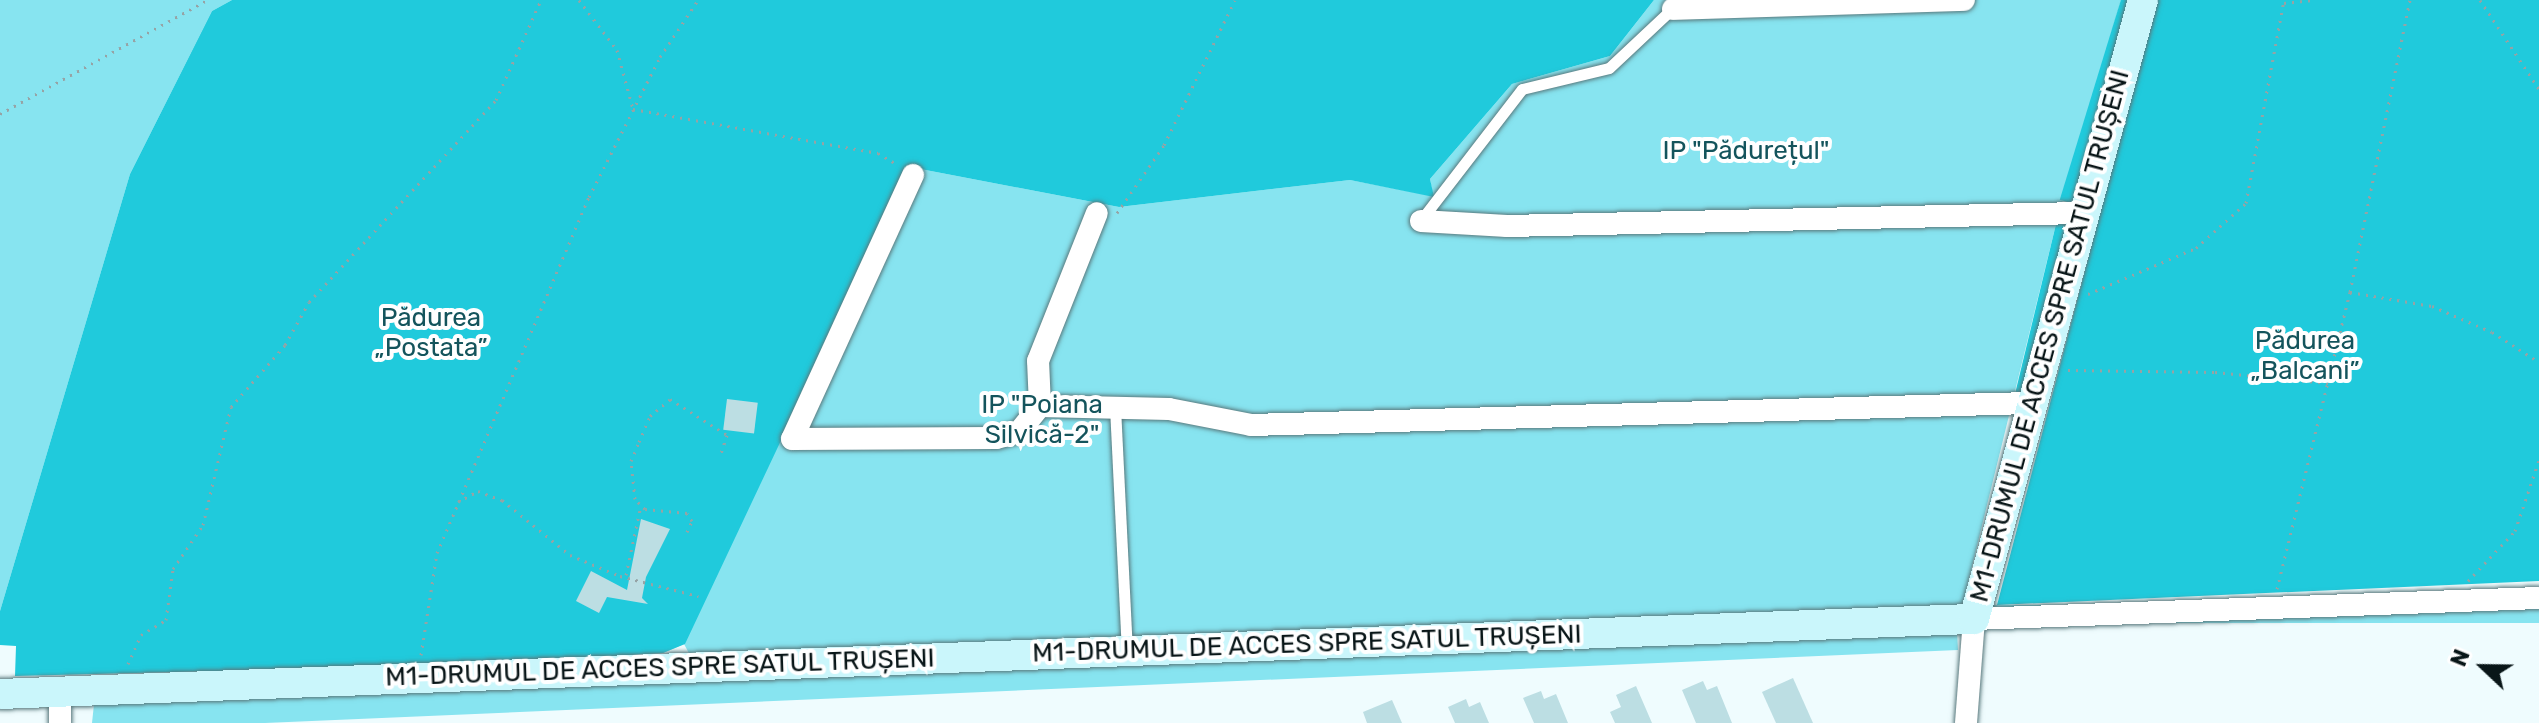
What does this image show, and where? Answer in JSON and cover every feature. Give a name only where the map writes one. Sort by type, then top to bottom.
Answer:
[{"type":"street","points":[[1673,4],[1964,0]]},
{"type":"street","name":"M1-DRUMUL DE ACCES SPRE SATUL TRUȘENI","points":[[0,694],[420,675],[1974,619],[2038,369],[2143,0]]},
{"type":"street","points":[[913,175],[792,439],[996,438],[1019,432],[1040,406],[1038,361],[1097,213]]},
{"type":"street","points":[[1421,221],[1507,226],[2081,213]]},
{"type":"street","points":[[1040,406],[1169,409],[1215,423],[1251,425],[2029,403]]},
{"type":"street","points":[[1966,723],[1974,619],[2539,598]]},
{"type":"street","points":[[60,690],[60,723]]},
{"type":"lane","points":[[1421,221],[1522,89],[1609,68],[1673,4]]},
{"type":"lane","points":[[1115,407],[1127,651]]},
{"type":"path","points":[[0,114],[207,0]]},
{"type":"path","points":[[108,687],[134,656],[141,635],[166,620],[173,569],[203,525],[231,407],[285,345],[309,302],[496,100],[541,0]]},
{"type":"path","points":[[579,0],[617,50],[633,109]]},
{"type":"path","points":[[420,675],[437,553],[458,502],[633,109],[698,0]]},
{"type":"path","points":[[1097,213],[1115,215],[1134,194],[1235,0]]},
{"type":"path","points":[[2055,307],[2196,248],[2246,203],[2284,2],[2311,0]]},
{"type":"path","points":[[2272,609],[2350,292],[2410,0]]},
{"type":"path","points":[[2480,0],[2539,89]]},
{"type":"path","points":[[633,109],[878,153],[913,175]]},
{"type":"path","points":[[2350,292],[2432,306],[2492,332],[2539,362]]},
{"type":"path","points":[[2038,369],[2215,372],[2328,383]]},
{"type":"path","points":[[626,577],[641,505],[631,461],[662,402],[679,401],[727,435],[721,453]]},
{"type":"path","points":[[2446,602],[2515,531],[2539,460]]},
{"type":"path","points":[[458,502],[478,491],[548,532],[570,555],[626,577],[698,596]]},
{"type":"path","points":[[641,505],[687,513],[692,521],[687,532]]},
{"type":"green space","points":[[0,0],[232,0],[212,11],[130,174],[0,611]]},
{"type":"green space","name":"Pădurea „Postata”","points":[[232,0],[1654,0],[1610,56],[1512,84],[1430,179],[1434,197],[1350,180],[1119,207],[910,167],[685,644],[663,653],[457,665],[15,676],[16,646],[0,645],[0,611],[130,174],[212,11]]},
{"type":"green space","name":"IP \"Poiana Silvică-2\"","points":[[1654,0],[2121,0],[2057,220],[1962,607],[691,657],[684,644],[663,653],[457,665],[910,167],[1119,207],[1350,180],[1433,196],[1430,179],[1512,84],[1610,56]]},
{"type":"green space","points":[[2121,0],[2138,2],[2076,205],[2060,200]]},
{"type":"green space","name":"Pădurea „Balcani”","points":[[2156,0],[2539,0],[2539,581],[1997,605]]},
{"type":"green space","points":[[2057,220],[2071,225],[2024,394],[2014,398]]},
{"type":"green space","points":[[1988,605],[2539,605],[2539,623],[1988,623]]},
{"type":"green space","points":[[1957,631],[1958,650],[265,723],[92,723],[95,695]]},
{"type":"building","points":[[727,399],[758,403],[754,434],[723,430]]},
{"type":"building","points":[[641,519],[670,529],[646,577],[642,598],[648,604],[607,597],[599,613],[576,601],[591,571],[627,590]]},
{"type":"building","points":[[1793,678],[1813,723],[1776,723],[1762,692]]},
{"type":"building","points":[[1703,681],[1707,690],[1717,686],[1732,723],[1696,723],[1682,690]]},
{"type":"building","points":[[1636,686],[1652,723],[1615,723],[1610,712],[1621,707],[1616,695]]},
{"type":"building","points":[[1541,691],[1544,699],[1556,694],[1568,723],[1534,723],[1523,698]]},
{"type":"building","points":[[1466,699],[1469,707],[1480,702],[1489,723],[1455,723],[1448,707]]},
{"type":"building","points":[[1392,700],[1402,723],[1367,723],[1363,712]]},
{"type":"park label","name":"IP \"Pădurețul\"","points":[[1746,151]]}]
